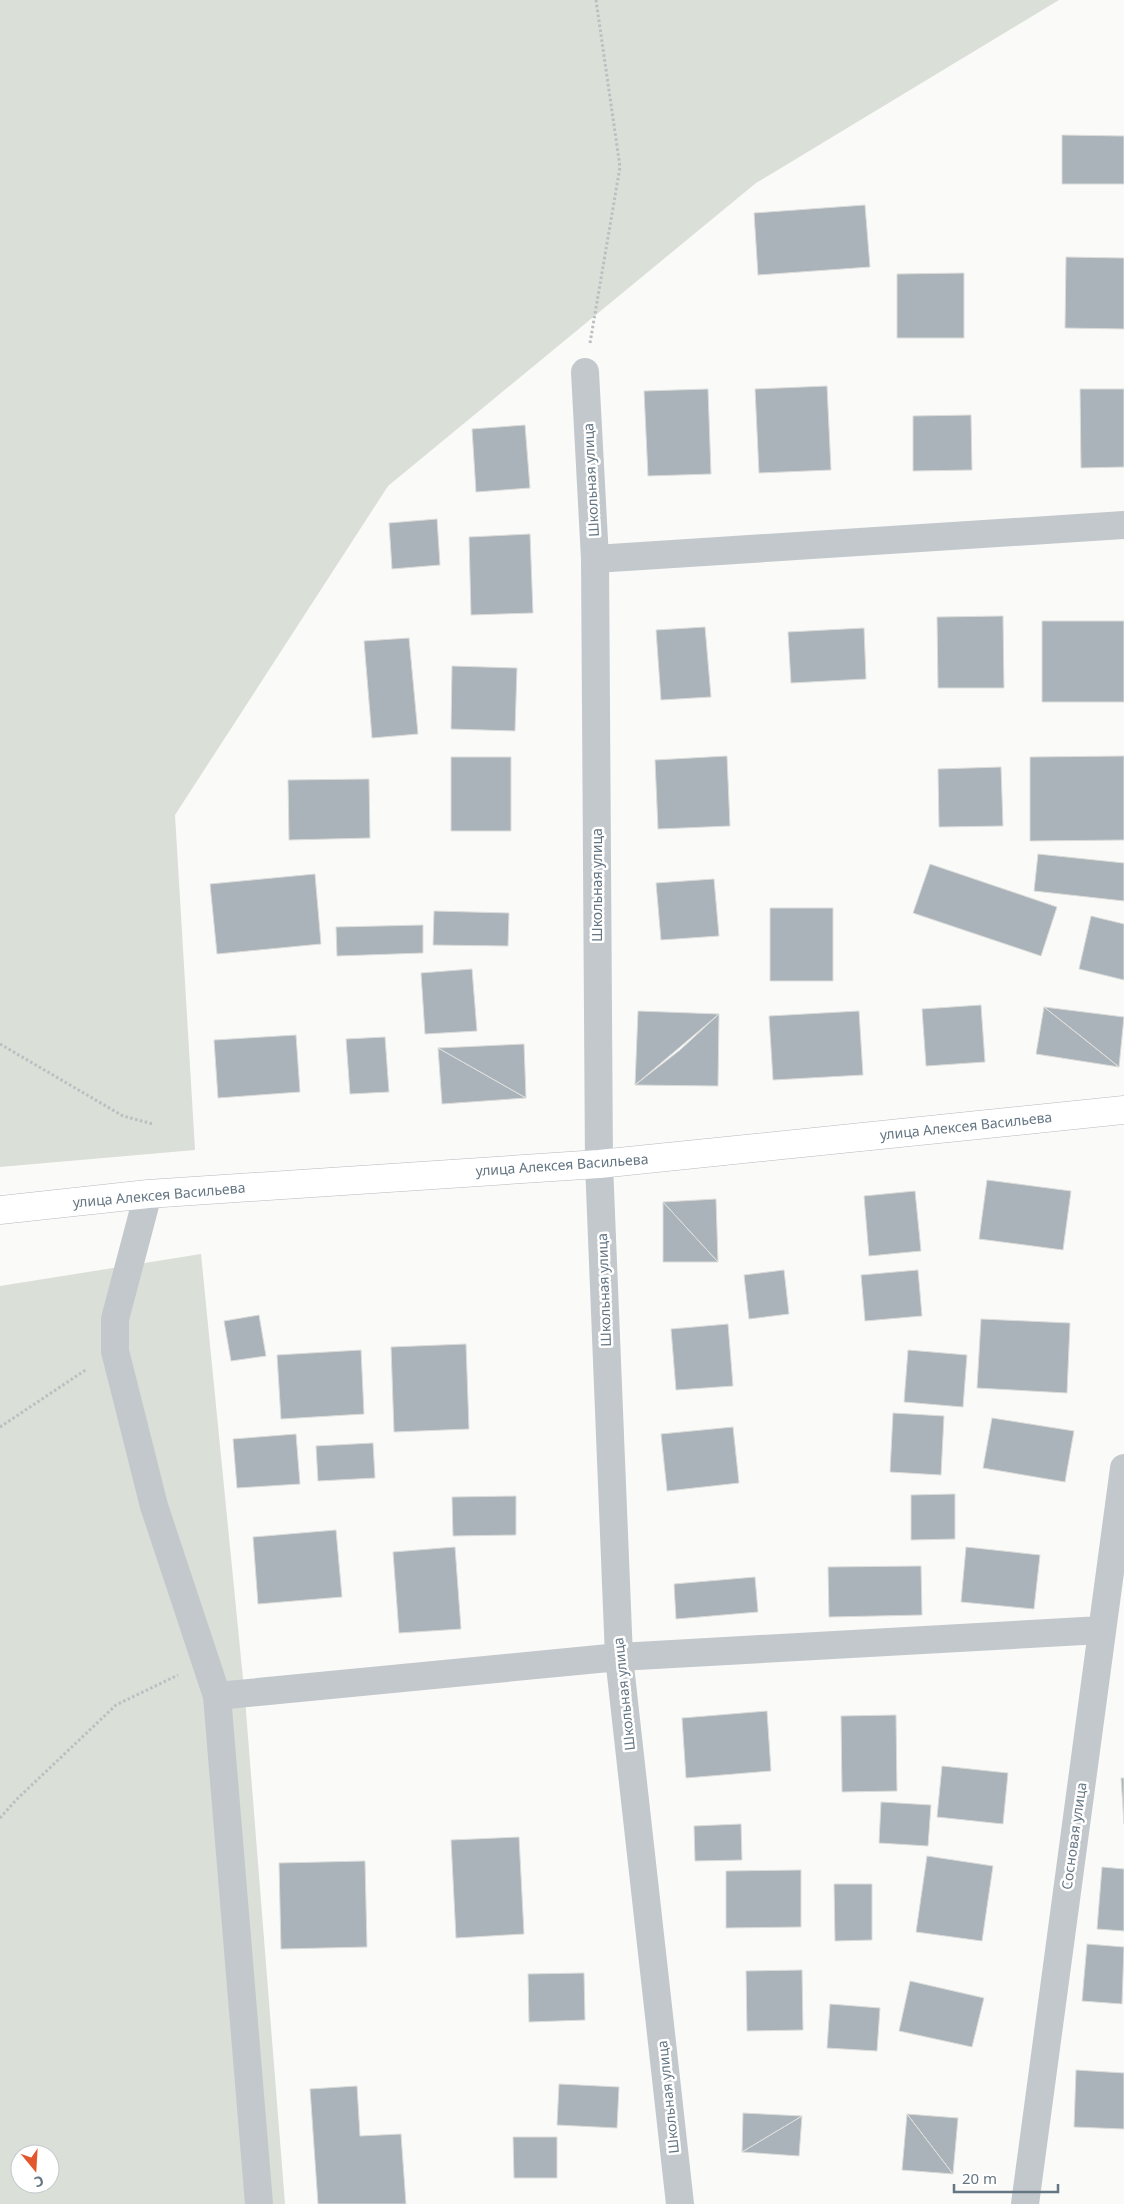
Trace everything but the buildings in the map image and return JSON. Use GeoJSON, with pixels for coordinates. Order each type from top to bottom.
{"type":"FeatureCollection","features":[{"type":"Feature","properties":{"kind":"main road","name":"улица Алексея Васильева"},"geometry":{"type":"LineString","coordinates":[[0,1210],[148,1194],[599,1164],[1124,1110]]}},
{"type":"Feature","properties":{"kind":"street","name":"Школьная улица"},"geometry":{"type":"LineString","coordinates":[[585,372],[595,559],[599,1164],[619,1656],[680,2204]]}},
{"type":"Feature","properties":{"kind":"street"},"geometry":{"type":"LineString","coordinates":[[595,559],[1124,525]]}},
{"type":"Feature","properties":{"kind":"street"},"geometry":{"type":"LineString","coordinates":[[148,1194],[115,1319],[115,1351],[154,1506],[217,1696],[259,2204]]}},
{"type":"Feature","properties":{"kind":"street","name":"Сосновая улица"},"geometry":{"type":"LineString","coordinates":[[1025,2204],[1124,1468]]}},
{"type":"Feature","properties":{"kind":"street"},"geometry":{"type":"LineString","coordinates":[[217,1696],[619,1656],[1101,1630]]}},
{"type":"Feature","properties":{"kind":"path"},"geometry":{"type":"LineString","coordinates":[[585,372],[620,167],[596,0]]}},
{"type":"Feature","properties":{"kind":"path"},"geometry":{"type":"LineString","coordinates":[[0,1044],[123,1116],[153,1124]]}},
{"type":"Feature","properties":{"kind":"path"},"geometry":{"type":"LineString","coordinates":[[0,1427],[115,1351]]}},
{"type":"Feature","properties":{"kind":"path"},"geometry":{"type":"LineString","coordinates":[[0,1818],[16,1800],[116,1705],[205,1661]]}},
{"type":"Feature","properties":{"kind":"shaded area"},"geometry":{"type":"Polygon","coordinates":[[[0,0],[1059,0],[756,183],[388,486],[175,815],[195,1150],[0,1167],[0,0]]]}},
{"type":"Feature","properties":{"kind":"shaded area"},"geometry":{"type":"Polygon","coordinates":[[[201,1254],[245,1699],[285,2204],[0,2204],[0,1286],[201,1254]]]}}]}
